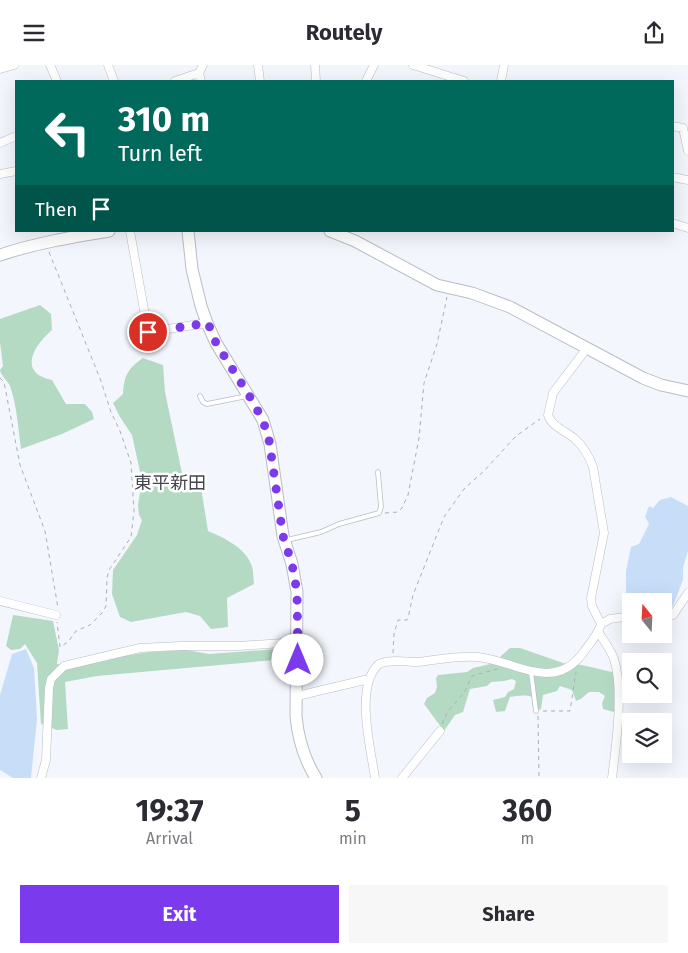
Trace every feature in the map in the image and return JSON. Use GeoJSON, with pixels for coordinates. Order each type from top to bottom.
{"type":"FeatureCollection","features":[{"type":"Feature","properties":{"kind":"street"},"geometry":{"type":"LineString","coordinates":[[0,69],[14,65]]}},
{"type":"Feature","properties":{"kind":"street"},"geometry":{"type":"LineString","coordinates":[[50,65],[57,80]]}},
{"type":"Feature","properties":{"kind":"street"},"geometry":{"type":"LineString","coordinates":[[108,65],[114,80]]}},
{"type":"Feature","properties":{"kind":"street"},"geometry":{"type":"LineString","coordinates":[[181,80],[200,77],[203,65]]}},
{"type":"Feature","properties":{"kind":"street"},"geometry":{"type":"LineString","coordinates":[[258,65],[260,80]]}},
{"type":"Feature","properties":{"kind":"street"},"geometry":{"type":"LineString","coordinates":[[315,65],[316,80]]}},
{"type":"Feature","properties":{"kind":"street"},"geometry":{"type":"LineString","coordinates":[[366,80],[374,65]]}},
{"type":"Feature","properties":{"kind":"street"},"geometry":{"type":"LineString","coordinates":[[413,65],[461,80]]}},
{"type":"Feature","properties":{"kind":"street"},"geometry":{"type":"LineString","coordinates":[[501,80],[504,65]]}},
{"type":"Feature","properties":{"kind":"street"},"geometry":{"type":"LineString","coordinates":[[674,126],[683,128],[688,151]]}},
{"type":"Feature","properties":{"kind":"street"},"geometry":{"type":"LineString","coordinates":[[0,143],[15,136]]}},
{"type":"Feature","properties":{"kind":"street"},"geometry":{"type":"LineString","coordinates":[[0,174],[15,171]]}},
{"type":"Feature","properties":{"kind":"street"},"geometry":{"type":"LineString","coordinates":[[674,177],[688,180]]}},
{"type":"Feature","properties":{"kind":"street"},"geometry":{"type":"LineString","coordinates":[[674,224],[688,228]]}},
{"type":"Feature","properties":{"kind":"street"},"geometry":{"type":"LineString","coordinates":[[0,255],[45,243],[105,232]]}},
{"type":"Feature","properties":{"kind":"street"},"geometry":{"type":"LineString","coordinates":[[130,232],[148,332],[208,323]]}},
{"type":"Feature","properties":{"kind":"street"},"geometry":{"type":"LineString","coordinates":[[188,232],[192,269],[201,306],[216,343],[263,420],[270,444],[284,541],[292,564],[297,592],[296,716],[298,733],[309,767],[316,778]]}},
{"type":"Feature","properties":{"kind":"street"},"geometry":{"type":"LineString","coordinates":[[332,232],[380,254],[437,285],[472,293],[510,307],[661,385],[688,391]]}},
{"type":"Feature","properties":{"kind":"street"},"geometry":{"type":"LineString","coordinates":[[587,348],[553,393],[548,415],[553,423],[583,447],[593,467],[604,533],[591,598],[592,606],[601,624]]}},
{"type":"Feature","properties":{"kind":"street"},"geometry":{"type":"LineString","coordinates":[[672,615],[688,593]]}},
{"type":"Feature","properties":{"kind":"street"},"geometry":{"type":"LineString","coordinates":[[0,601],[56,615]]}},
{"type":"Feature","properties":{"kind":"street"},"geometry":{"type":"LineString","coordinates":[[375,778],[364,710],[369,679],[379,664],[464,656],[495,660],[531,672],[546,674],[569,667],[578,660],[598,633],[601,624],[610,619],[622,617]]}},
{"type":"Feature","properties":{"kind":"street"},"geometry":{"type":"LineString","coordinates":[[598,633],[614,658],[617,675],[619,698],[612,778]]}},
{"type":"Feature","properties":{"kind":"street"},"geometry":{"type":"LineString","coordinates":[[41,778],[46,760],[50,688],[52,679],[64,666],[140,648],[238,646],[298,642]]}},
{"type":"Feature","properties":{"kind":"street"},"geometry":{"type":"LineString","coordinates":[[297,696],[369,679]]}},
{"type":"Feature","properties":{"kind":"street"},"geometry":{"type":"LineString","coordinates":[[402,778],[440,731]]}},
{"type":"Feature","properties":{"kind":"lane"},"geometry":{"type":"LineString","coordinates":[[200,396],[203,402],[207,403],[249,396]]}},
{"type":"Feature","properties":{"kind":"lane"},"geometry":{"type":"LineString","coordinates":[[284,541],[322,532],[339,524],[379,513],[381,507],[378,472]]}},
{"type":"Feature","properties":{"kind":"lane"},"geometry":{"type":"LineString","coordinates":[[531,672],[536,711]]}},
{"type":"Feature","properties":{"kind":"path"},"geometry":{"type":"LineString","coordinates":[[0,378],[4,382],[20,465],[45,531],[58,610],[56,615],[60,647],[68,642],[76,631],[90,625],[106,606],[109,570],[131,537],[134,511],[131,463],[101,381],[45,243]]}},
{"type":"Feature","properties":{"kind":"path"},"geometry":{"type":"LineString","coordinates":[[379,513],[398,512],[408,495],[419,438],[424,383],[437,344],[449,288]]}},
{"type":"Feature","properties":{"kind":"path"},"geometry":{"type":"LineString","coordinates":[[393,662],[396,625],[398,620],[407,620],[408,618],[413,595],[444,517],[464,489],[484,471],[516,436],[548,415]]}},
{"type":"Feature","properties":{"kind":"path"},"geometry":{"type":"LineString","coordinates":[[539,778],[539,717],[536,711],[570,711],[578,660]]}},
{"type":"Feature","properties":{"kind":"path"},"geometry":{"type":"LineString","coordinates":[[440,731],[448,711],[464,693],[472,676],[510,665]]}},
{"type":"Feature","properties":{"kind":"green space"},"geometry":{"type":"Polygon","coordinates":[[[40,305],[51,314],[52,330],[39,343],[32,358],[32,365],[41,376],[52,380],[66,404],[85,404],[92,412],[94,419],[62,434],[21,449],[16,409],[10,386],[0,370],[3,366],[0,319],[40,305]]]}},
{"type":"Feature","properties":{"kind":"green space"},"geometry":{"type":"Polygon","coordinates":[[[143,358],[163,365],[165,392],[182,473],[199,475],[208,531],[239,548],[252,566],[254,584],[227,598],[228,627],[211,629],[200,616],[186,612],[131,622],[120,617],[112,594],[113,570],[137,535],[142,520],[139,515],[138,505],[142,481],[132,435],[113,403],[123,394],[124,382],[130,369],[143,358]]]}},
{"type":"Feature","properties":{"kind":"green space"},"geometry":{"type":"Polygon","coordinates":[[[13,615],[53,621],[59,650],[57,664],[76,667],[106,659],[148,652],[186,650],[209,654],[278,649],[274,660],[97,676],[65,682],[68,729],[57,730],[41,724],[37,663],[25,644],[20,649],[11,650],[6,646],[13,615]]]}},
{"type":"Feature","properties":{"kind":"green space"},"geometry":{"type":"Polygon","coordinates":[[[510,648],[520,648],[566,664],[582,665],[612,672],[615,676],[614,712],[603,709],[602,703],[605,696],[599,692],[589,692],[576,701],[572,690],[560,686],[557,691],[543,695],[541,709],[538,710],[532,705],[532,697],[521,695],[510,697],[505,711],[496,712],[493,700],[505,697],[508,692],[514,689],[516,681],[512,679],[491,682],[487,686],[470,689],[463,712],[455,715],[444,731],[424,704],[427,698],[435,693],[438,675],[467,672],[473,668],[499,662],[501,656],[510,648]]]}},
{"type":"Feature","properties":{"kind":"water"},"geometry":{"type":"Polygon","coordinates":[[[671,497],[688,506],[688,551],[683,567],[683,580],[672,606],[672,593],[626,593],[626,571],[631,547],[639,544],[649,524],[645,517],[649,506],[653,508],[660,500],[671,497]]]}},
{"type":"Feature","properties":{"kind":"water"},"geometry":{"type":"Polygon","coordinates":[[[26,649],[34,668],[37,719],[31,778],[13,778],[0,770],[0,695],[12,654],[26,649]]]}},
{"type":"Feature","properties":{"kind":"district","name":"東平新田"},"geometry":{"type":"Point","coordinates":[170,483]}},
{"type":"Feature","properties":{"kind":"route"},"geometry":{"type":"LineString","coordinates":[[148,332],[208,323],[216,343],[263,420],[270,444],[283,536],[296,581],[298,660]]}}]}
